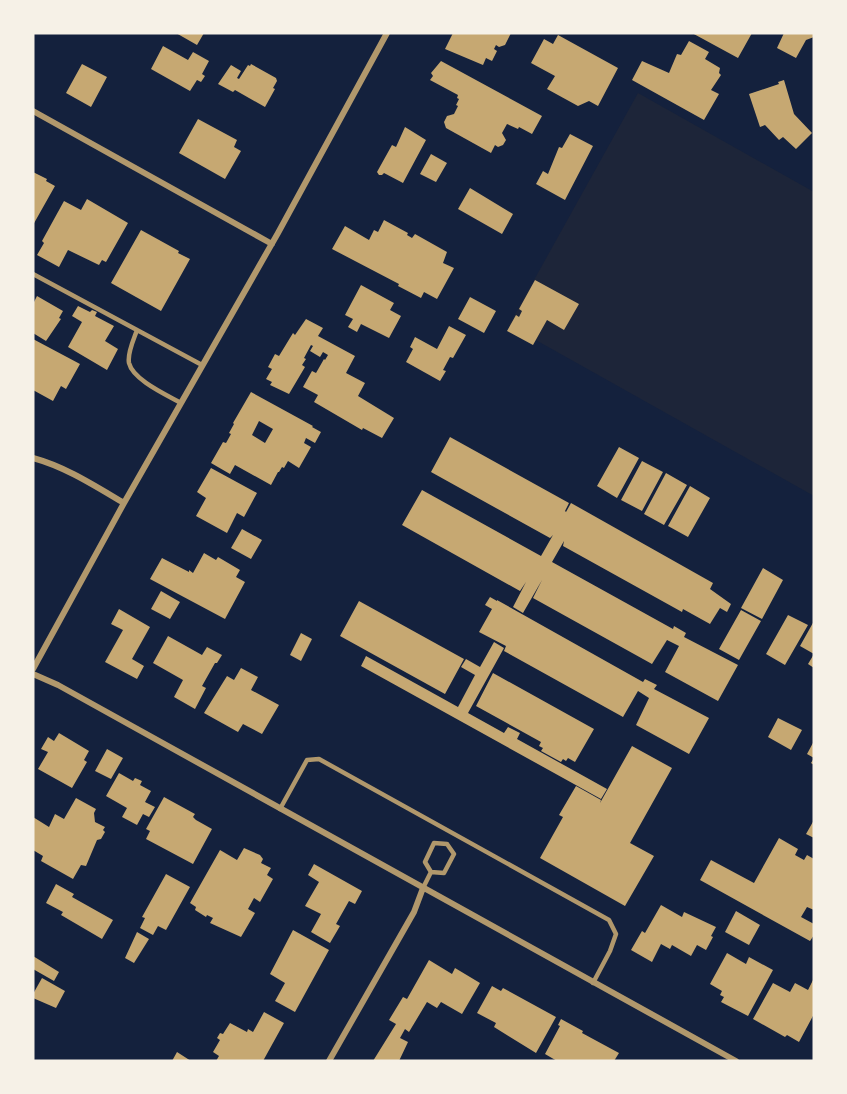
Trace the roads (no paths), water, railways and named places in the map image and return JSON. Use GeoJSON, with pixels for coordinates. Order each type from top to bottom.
{"type":"FeatureCollection","features":[{"type":"Feature","properties":{"kind":"street"},"geometry":{"type":"LineString","coordinates":[[33,669],[124,503],[272,244],[387,33]]}},
{"type":"Feature","properties":{"kind":"street"},"geometry":{"type":"LineString","coordinates":[[33,111],[272,244]]}},
{"type":"Feature","properties":{"kind":"street"},"geometry":{"type":"LineString","coordinates":[[33,458],[51,463],[124,503]]}},
{"type":"Feature","properties":{"kind":"street"},"geometry":{"type":"LineString","coordinates":[[33,674],[58,685],[736,1061]]}},
{"type":"Feature","properties":{"kind":"street"},"geometry":{"type":"LineString","coordinates":[[329,1061],[414,912],[423,888]]}},
{"type":"Feature","properties":{"kind":"lane"},"geometry":{"type":"LineString","coordinates":[[33,274],[202,365]]}},
{"type":"Feature","properties":{"kind":"lane"},"geometry":{"type":"LineString","coordinates":[[137,330],[129,365],[139,377],[181,403]]}},
{"type":"Feature","properties":{"kind":"lane"},"geometry":{"type":"LineString","coordinates":[[280,809],[307,760],[319,759],[452,835],[609,920],[616,934],[593,983]]}},
{"type":"Feature","properties":{"kind":"lane"},"geometry":{"type":"LineString","coordinates":[[447,844],[452,835]]}},
{"type":"Feature","properties":{"kind":"lane"},"geometry":{"type":"LineString","coordinates":[[430,872],[425,862],[434,843],[447,844]]}},
{"type":"Feature","properties":{"kind":"lane"},"geometry":{"type":"LineString","coordinates":[[430,872],[444,873],[454,854],[447,844]]}},
{"type":"Feature","properties":{"kind":"lane"},"geometry":{"type":"LineString","coordinates":[[423,888],[430,872]]}}]}
